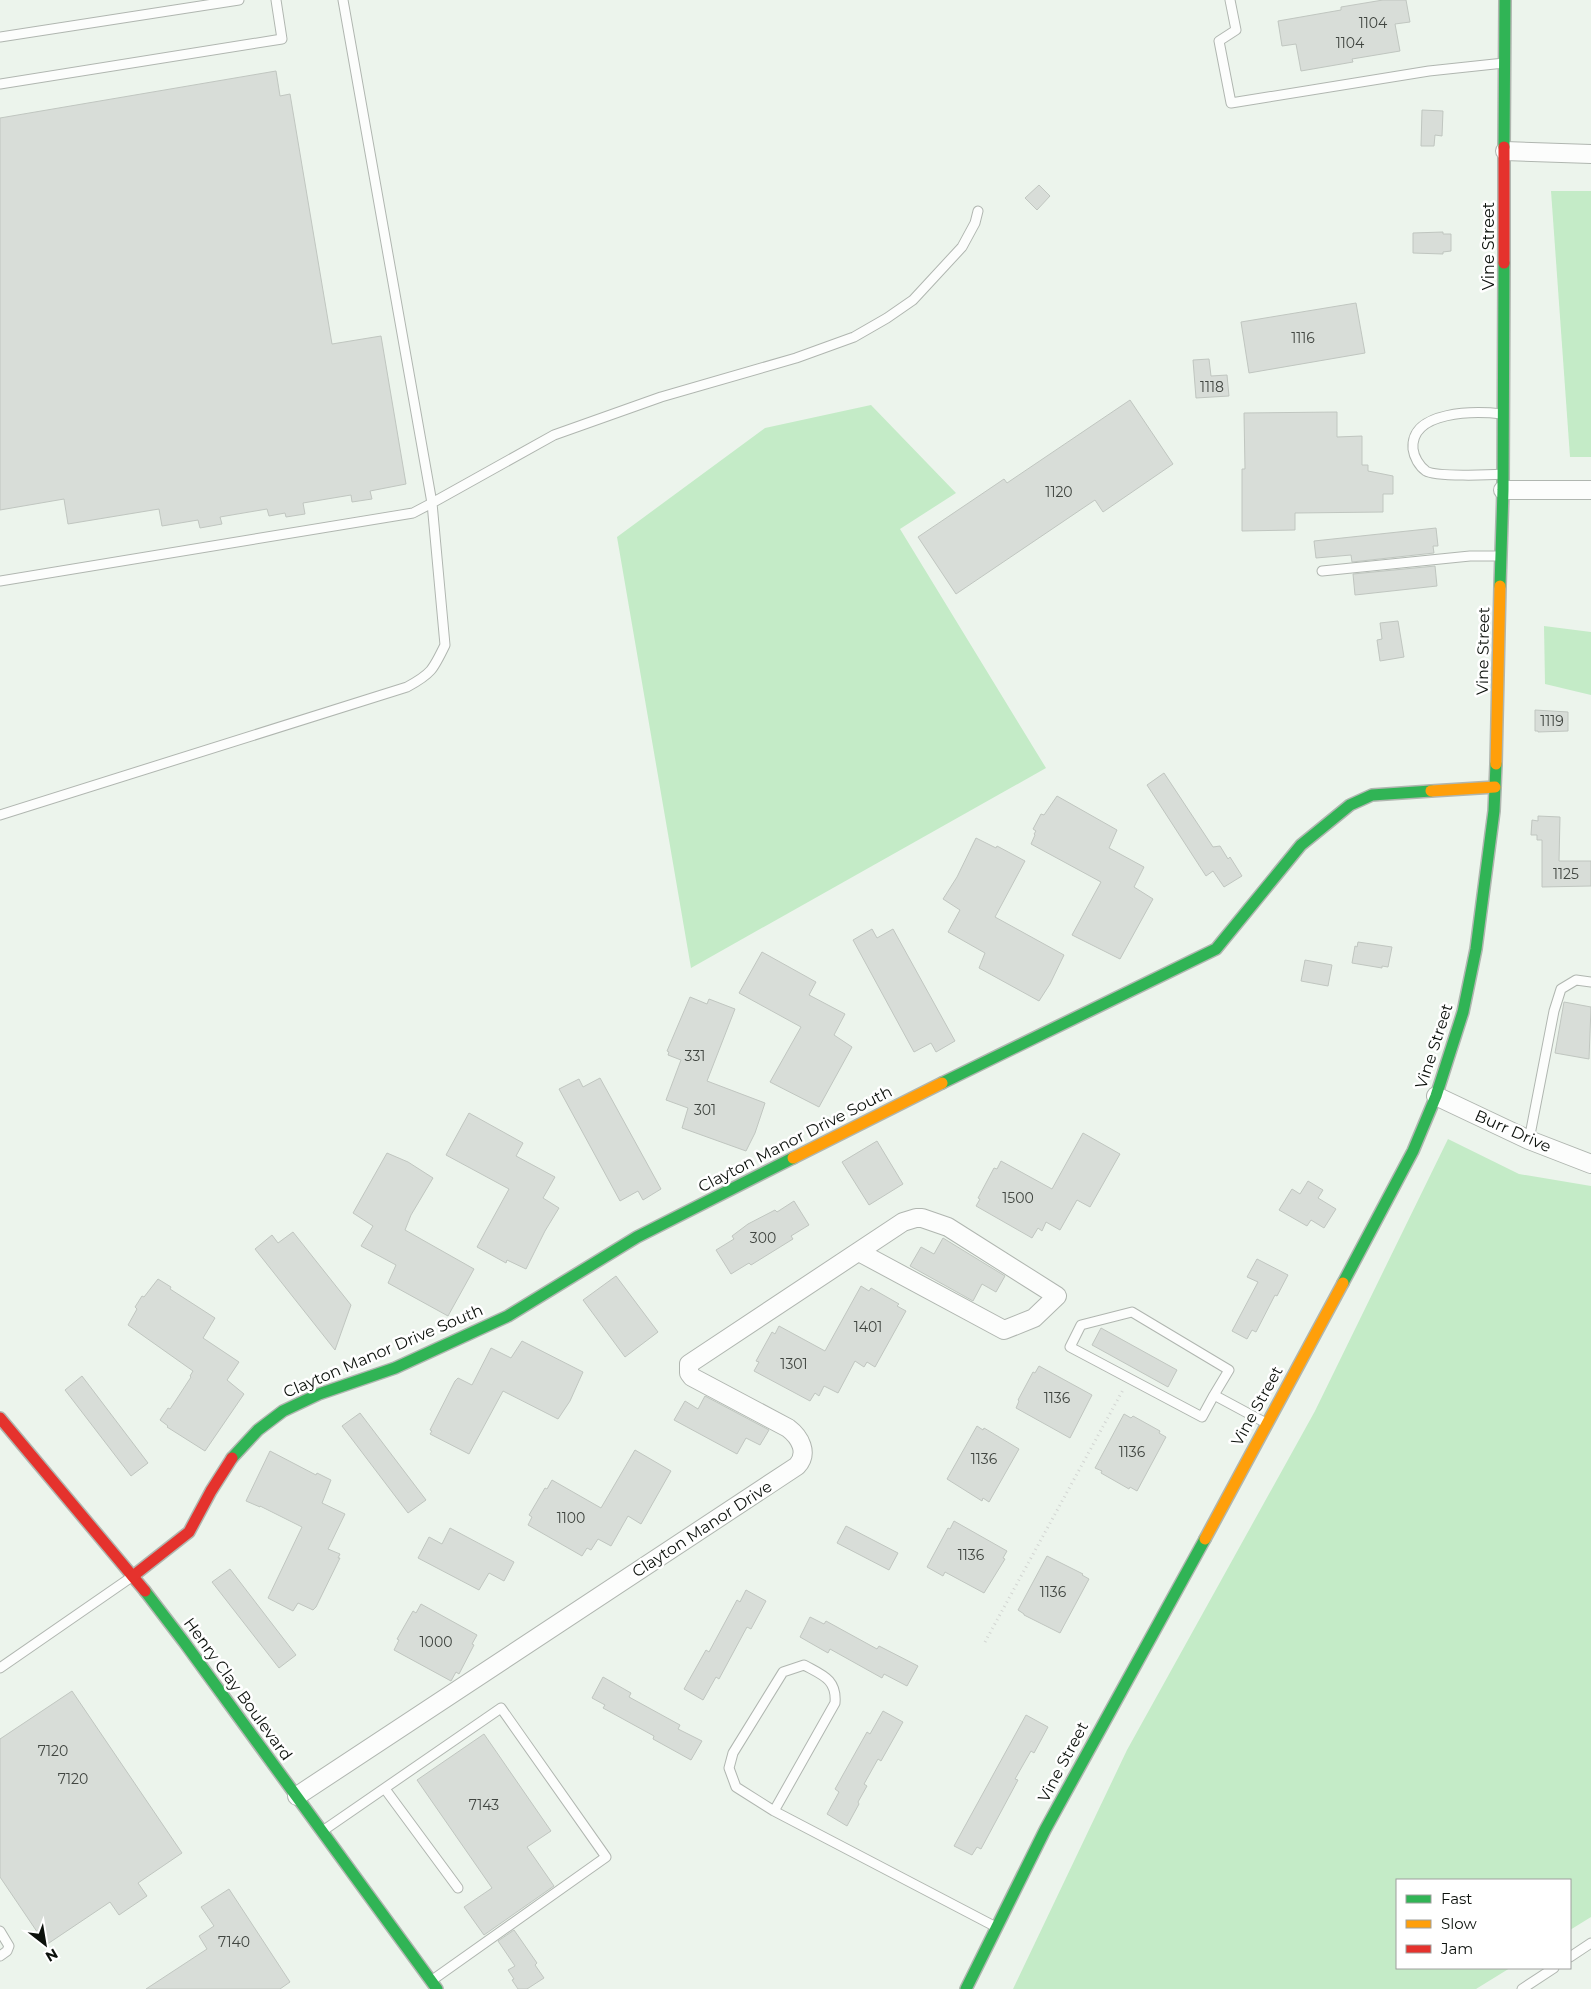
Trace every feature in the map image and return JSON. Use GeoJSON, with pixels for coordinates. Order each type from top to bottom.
{"type":"FeatureCollection","features":[{"type":"Feature","properties":{"kind":"street","name":"Vine Street"},"geometry":{"type":"LineString","coordinates":[[966,1989],[1050,1821],[1266,1423],[1305,1355],[1413,1151],[1436,1096],[1463,1012],[1476,950],[1494,812],[1503,482],[1505,0]]}},
{"type":"Feature","properties":{"kind":"street"},"geometry":{"type":"LineString","coordinates":[[1505,151],[1591,154]]}},
{"type":"Feature","properties":{"kind":"street"},"geometry":{"type":"LineString","coordinates":[[1503,482],[1591,490]]}},
{"type":"Feature","properties":{"kind":"street","name":"Clayton Manor Drive South"},"geometry":{"type":"LineString","coordinates":[[133,1576],[189,1532],[211,1491],[235,1454],[258,1430],[283,1411],[319,1394],[395,1368],[508,1316],[637,1237],[899,1105],[1216,949],[1301,845],[1350,804],[1372,795],[1495,787]]}},
{"type":"Feature","properties":{"kind":"street","name":"Burr Drive"},"geometry":{"type":"LineString","coordinates":[[1436,1096],[1529,1140],[1591,1164]]}},
{"type":"Feature","properties":{"kind":"street","name":"Clayton Manor Drive"},"geometry":{"type":"LineString","coordinates":[[297,1796],[798,1466],[802,1461],[804,1453],[797,1435],[788,1428],[692,1376],[689,1373],[689,1364],[903,1222],[922,1218],[948,1227],[1057,1296],[1034,1318],[1004,1330],[859,1252]]}},
{"type":"Feature","properties":{"kind":"street","name":"Henry Clay Boulevard"},"geometry":{"type":"LineString","coordinates":[[0,1418],[133,1576],[297,1796],[430,1986]]}},
{"type":"Feature","properties":{"kind":"lane"},"geometry":{"type":"LineString","coordinates":[[0,37],[239,0]]}},
{"type":"Feature","properties":{"kind":"lane"},"geometry":{"type":"LineString","coordinates":[[0,84],[282,39],[276,0]]}},
{"type":"Feature","properties":{"kind":"lane"},"geometry":{"type":"LineString","coordinates":[[0,815],[407,687],[426,676],[437,662],[445,644],[432,503],[343,0]]}},
{"type":"Feature","properties":{"kind":"lane"},"geometry":{"type":"LineString","coordinates":[[1230,0],[1236,30],[1218,41],[1231,103],[1429,71],[1506,62]]}},
{"type":"Feature","properties":{"kind":"lane"},"geometry":{"type":"LineString","coordinates":[[0,581],[413,513],[554,435],[661,397],[796,358],[854,337],[913,300],[962,247],[975,223],[978,211]]}},
{"type":"Feature","properties":{"kind":"lane"},"geometry":{"type":"LineString","coordinates":[[1503,414],[1481,412],[1439,417],[1421,426],[1413,441],[1413,452],[1417,463],[1427,472],[1478,476],[1503,482]]}},
{"type":"Feature","properties":{"kind":"lane"},"geometry":{"type":"LineString","coordinates":[[1322,571],[1470,556],[1501,556]]}},
{"type":"Feature","properties":{"kind":"lane"},"geometry":{"type":"LineString","coordinates":[[1529,1140],[1554,1010],[1561,988],[1576,980],[1591,982]]}},
{"type":"Feature","properties":{"kind":"lane"},"geometry":{"type":"LineString","coordinates":[[1132,1312],[1229,1370],[1214,1395],[1202,1418],[1070,1347],[1081,1325],[1132,1312]]}},
{"type":"Feature","properties":{"kind":"lane"},"geometry":{"type":"LineString","coordinates":[[1214,1395],[1266,1423]]}},
{"type":"Feature","properties":{"kind":"lane"},"geometry":{"type":"LineString","coordinates":[[0,1668],[133,1576]]}},
{"type":"Feature","properties":{"kind":"lane"},"geometry":{"type":"LineString","coordinates":[[774,1811],[836,1703],[836,1692],[828,1678],[804,1665],[783,1672],[733,1752],[729,1768],[736,1787],[774,1811],[997,1927]]}},
{"type":"Feature","properties":{"kind":"lane"},"geometry":{"type":"LineString","coordinates":[[322,1831],[501,1708],[606,1857],[430,1986]]}},
{"type":"Feature","properties":{"kind":"lane"},"geometry":{"type":"LineString","coordinates":[[385,1789],[458,1888]]}},
{"type":"Feature","properties":{"kind":"lane"},"geometry":{"type":"LineString","coordinates":[[0,1931],[9,1946],[7,1951],[0,1956]]}},
{"type":"Feature","properties":{"kind":"lane"},"geometry":{"type":"LineString","coordinates":[[1571,1957],[1591,1943]]}},
{"type":"Feature","properties":{"kind":"lane"},"geometry":{"type":"LineString","coordinates":[[1522,1989],[1552,1969]]}},
{"type":"Feature","properties":{"kind":"path"},"geometry":{"type":"LineString","coordinates":[[985,1642],[1130,1379]]}},
{"type":"Feature","properties":{"kind":"green space"},"geometry":{"type":"Polygon","coordinates":[[[1551,191],[1591,191],[1591,457],[1570,457],[1551,191]]]}},
{"type":"Feature","properties":{"kind":"green space"},"geometry":{"type":"Polygon","coordinates":[[[871,405],[956,493],[900,529],[1046,768],[691,968],[617,537],[765,428],[871,405]]]}},
{"type":"Feature","properties":{"kind":"green space"},"geometry":{"type":"Polygon","coordinates":[[[1544,626],[1591,632],[1591,695],[1545,684],[1544,626]]]}},
{"type":"Feature","properties":{"kind":"green space"},"geometry":{"type":"Polygon","coordinates":[[[1448,1139],[1519,1174],[1591,1186],[1591,1917],[1571,1929],[1571,1879],[1396,1879],[1396,1969],[1508,1969],[1476,1989],[1013,1989],[1127,1750],[1315,1411],[1448,1139]]]}},
{"type":"Feature","properties":{"kind":"building"},"geometry":{"type":"Polygon","coordinates":[[[1383,0],[1406,0],[1410,22],[1395,24],[1400,51],[1352,59],[1353,62],[1301,71],[1296,44],[1282,46],[1278,21],[1341,10],[1341,7],[1383,0]]]}},
{"type":"Feature","properties":{"kind":"building"},"geometry":{"type":"Polygon","coordinates":[[[276,71],[280,96],[290,94],[332,344],[381,336],[406,484],[370,491],[372,499],[352,502],[351,495],[303,503],[305,514],[286,517],[285,513],[269,516],[267,509],[220,517],[222,524],[200,528],[198,520],[162,526],[159,509],[68,524],[64,499],[0,510],[0,118],[276,71]]]}},
{"type":"Feature","properties":{"kind":"building"},"geometry":{"type":"Polygon","coordinates":[[[1422,110],[1443,111],[1442,136],[1435,135],[1434,146],[1421,146],[1422,110]]]}},
{"type":"Feature","properties":{"kind":"building"},"geometry":{"type":"Polygon","coordinates":[[[1039,185],[1050,196],[1037,210],[1025,198],[1039,185]]]}},
{"type":"Feature","properties":{"kind":"building"},"geometry":{"type":"Polygon","coordinates":[[[1443,232],[1443,234],[1451,234],[1451,251],[1443,252],[1443,254],[1413,253],[1413,233],[1443,232]]]}},
{"type":"Feature","properties":{"kind":"building"},"geometry":{"type":"Polygon","coordinates":[[[1356,303],[1365,353],[1249,373],[1241,322],[1356,303]]]}},
{"type":"Feature","properties":{"kind":"building"},"geometry":{"type":"Polygon","coordinates":[[[1209,359],[1211,376],[1227,375],[1229,396],[1196,398],[1193,360],[1209,359]]]}},
{"type":"Feature","properties":{"kind":"building"},"geometry":{"type":"Polygon","coordinates":[[[1130,400],[1173,464],[1103,512],[1095,500],[956,594],[918,537],[1004,479],[1007,483],[1130,400]]]}},
{"type":"Feature","properties":{"kind":"building"},"geometry":{"type":"Polygon","coordinates":[[[1337,412],[1337,437],[1362,436],[1362,465],[1368,465],[1368,471],[1393,476],[1393,494],[1383,494],[1383,512],[1295,513],[1295,530],[1242,531],[1242,469],[1245,469],[1244,413],[1337,412]]]}},
{"type":"Feature","properties":{"kind":"building"},"geometry":{"type":"Polygon","coordinates":[[[1436,528],[1438,546],[1433,546],[1434,553],[1352,562],[1351,555],[1316,558],[1314,541],[1436,528]]]}},
{"type":"Feature","properties":{"kind":"building"},"geometry":{"type":"Polygon","coordinates":[[[1435,566],[1437,586],[1355,595],[1353,574],[1435,566]]]}},
{"type":"Feature","properties":{"kind":"building"},"geometry":{"type":"Polygon","coordinates":[[[1398,621],[1404,657],[1380,661],[1377,640],[1382,639],[1380,623],[1398,621]]]}},
{"type":"Feature","properties":{"kind":"building"},"geometry":{"type":"Polygon","coordinates":[[[1535,710],[1568,712],[1568,731],[1535,731],[1535,710]]]}},
{"type":"Feature","properties":{"kind":"building"},"geometry":{"type":"Polygon","coordinates":[[[1164,773],[1213,847],[1220,846],[1228,859],[1230,857],[1242,876],[1224,887],[1213,871],[1206,876],[1147,785],[1164,773]]]}},
{"type":"Feature","properties":{"kind":"building"},"geometry":{"type":"Polygon","coordinates":[[[1057,796],[1117,830],[1109,848],[1144,867],[1134,887],[1153,899],[1120,959],[1072,935],[1101,882],[1031,844],[1036,831],[1033,829],[1041,814],[1044,815],[1057,796]]]}},
{"type":"Feature","properties":{"kind":"building"},"geometry":{"type":"Polygon","coordinates":[[[1538,816],[1560,817],[1559,861],[1591,861],[1591,886],[1542,887],[1542,840],[1537,840],[1537,835],[1531,835],[1532,820],[1538,821],[1538,816]]]}},
{"type":"Feature","properties":{"kind":"building"},"geometry":{"type":"Polygon","coordinates":[[[976,838],[996,848],[997,846],[1025,861],[995,917],[1064,955],[1050,984],[1039,1001],[979,968],[985,953],[948,932],[960,910],[943,899],[957,877],[976,838]]]}},
{"type":"Feature","properties":{"kind":"building"},"geometry":{"type":"Polygon","coordinates":[[[872,929],[877,938],[893,929],[955,1041],[936,1052],[931,1043],[914,1052],[853,940],[872,929]]]}},
{"type":"Feature","properties":{"kind":"building"},"geometry":{"type":"Polygon","coordinates":[[[1358,942],[1392,947],[1388,967],[1382,966],[1382,968],[1352,963],[1355,946],[1357,947],[1358,942]]]}},
{"type":"Feature","properties":{"kind":"building"},"geometry":{"type":"Polygon","coordinates":[[[762,952],[816,982],[809,995],[845,1014],[834,1035],[852,1047],[819,1107],[770,1082],[801,1027],[739,993],[762,952]]]}},
{"type":"Feature","properties":{"kind":"building"},"geometry":{"type":"Polygon","coordinates":[[[1305,960],[1332,965],[1328,986],[1301,981],[1305,960]]]}},
{"type":"Feature","properties":{"kind":"building"},"geometry":{"type":"Polygon","coordinates":[[[690,997],[707,1004],[709,999],[735,1009],[707,1081],[765,1103],[755,1133],[746,1151],[682,1128],[688,1108],[666,1100],[681,1060],[668,1055],[669,1052],[667,1051],[690,997]]]}},
{"type":"Feature","properties":{"kind":"building"},"geometry":{"type":"Polygon","coordinates":[[[1564,1002],[1591,1007],[1589,1059],[1555,1053],[1564,1002]]]}},
{"type":"Feature","properties":{"kind":"building"},"geometry":{"type":"Polygon","coordinates":[[[600,1078],[661,1189],[643,1200],[638,1191],[620,1201],[559,1089],[579,1079],[583,1087],[600,1078]]]}},
{"type":"Feature","properties":{"kind":"building"},"geometry":{"type":"Polygon","coordinates":[[[469,1113],[523,1143],[516,1156],[555,1177],[543,1198],[559,1208],[526,1269],[507,1260],[506,1263],[477,1247],[509,1189],[446,1155],[469,1113]]]}},
{"type":"Feature","properties":{"kind":"building"},"geometry":{"type":"Polygon","coordinates":[[[1083,1133],[1120,1154],[1090,1207],[1077,1200],[1060,1230],[1046,1222],[1042,1231],[1038,1228],[1032,1238],[976,1206],[980,1199],[978,1198],[994,1168],[997,1169],[1001,1161],[1052,1189],[1083,1133]]]}},
{"type":"Feature","properties":{"kind":"building"},"geometry":{"type":"Polygon","coordinates":[[[877,1141],[903,1184],[869,1205],[842,1162],[877,1141]]]}},
{"type":"Feature","properties":{"kind":"building"},"geometry":{"type":"Polygon","coordinates":[[[387,1153],[408,1162],[433,1178],[411,1215],[405,1230],[474,1269],[448,1316],[388,1283],[396,1265],[361,1246],[373,1226],[353,1213],[387,1153]]]}},
{"type":"Feature","properties":{"kind":"building"},"geometry":{"type":"Polygon","coordinates":[[[1308,1181],[1323,1190],[1318,1198],[1336,1209],[1324,1228],[1311,1220],[1307,1226],[1279,1210],[1292,1189],[1300,1194],[1308,1181]]]}},
{"type":"Feature","properties":{"kind":"building"},"geometry":{"type":"Polygon","coordinates":[[[794,1201],[809,1225],[791,1236],[793,1239],[751,1265],[749,1263],[731,1274],[716,1250],[734,1239],[732,1236],[748,1224],[775,1210],[777,1212],[794,1201]]]}},
{"type":"Feature","properties":{"kind":"building"},"geometry":{"type":"Polygon","coordinates":[[[293,1232],[351,1305],[335,1350],[255,1249],[272,1235],[278,1243],[293,1232]]]}},
{"type":"Feature","properties":{"kind":"building"},"geometry":{"type":"Polygon","coordinates":[[[943,1238],[1005,1276],[996,1292],[982,1284],[973,1301],[910,1266],[921,1247],[934,1254],[943,1238]]]}},
{"type":"Feature","properties":{"kind":"building"},"geometry":{"type":"Polygon","coordinates":[[[1257,1259],[1288,1275],[1277,1296],[1275,1295],[1256,1332],[1252,1330],[1247,1339],[1232,1331],[1258,1282],[1247,1277],[1257,1259]]]}},
{"type":"Feature","properties":{"kind":"building"},"geometry":{"type":"Polygon","coordinates":[[[616,1276],[658,1332],[625,1357],[583,1300],[616,1276]]]}},
{"type":"Feature","properties":{"kind":"building"},"geometry":{"type":"Polygon","coordinates":[[[158,1279],[215,1318],[203,1338],[239,1362],[227,1380],[244,1394],[205,1451],[167,1427],[160,1420],[168,1408],[170,1409],[193,1371],[128,1325],[137,1309],[135,1307],[142,1296],[144,1297],[158,1279]]]}},
{"type":"Feature","properties":{"kind":"building"},"geometry":{"type":"Polygon","coordinates":[[[861,1286],[869,1291],[871,1288],[899,1304],[897,1306],[906,1311],[875,1367],[867,1362],[864,1367],[855,1361],[838,1393],[824,1386],[819,1396],[815,1393],[810,1401],[754,1371],[759,1362],[756,1361],[772,1332],[775,1334],[779,1326],[825,1351],[861,1286]]]}},
{"type":"Feature","properties":{"kind":"building"},"geometry":{"type":"Polygon","coordinates":[[[1101,1328],[1177,1370],[1168,1387],[1092,1345],[1101,1328]]]}},
{"type":"Feature","properties":{"kind":"building"},"geometry":{"type":"Polygon","coordinates":[[[522,1341],[583,1372],[570,1401],[558,1419],[503,1391],[469,1454],[430,1434],[432,1431],[430,1430],[455,1381],[458,1378],[472,1385],[491,1348],[511,1358],[522,1341]]]}},
{"type":"Feature","properties":{"kind":"building"},"geometry":{"type":"Polygon","coordinates":[[[1039,1366],[1092,1395],[1070,1438],[1016,1408],[1018,1400],[1033,1372],[1035,1373],[1039,1366]]]}},
{"type":"Feature","properties":{"kind":"building"},"geometry":{"type":"Polygon","coordinates":[[[82,1376],[148,1463],[131,1476],[65,1390],[82,1376]]]}},
{"type":"Feature","properties":{"kind":"building"},"geometry":{"type":"Polygon","coordinates":[[[705,1396],[769,1430],[760,1445],[746,1438],[737,1454],[674,1420],[685,1401],[698,1409],[705,1396]]]}},
{"type":"Feature","properties":{"kind":"building"},"geometry":{"type":"Polygon","coordinates":[[[360,1413],[426,1500],[408,1513],[342,1426],[360,1413]]]}},
{"type":"Feature","properties":{"kind":"building"},"geometry":{"type":"Polygon","coordinates":[[[1124,1414],[1131,1418],[1133,1416],[1160,1431],[1159,1433],[1166,1437],[1137,1491],[1130,1487],[1129,1489],[1095,1468],[1124,1414]]]}},
{"type":"Feature","properties":{"kind":"building"},"geometry":{"type":"Polygon","coordinates":[[[977,1426],[983,1430],[984,1428],[1019,1449],[989,1502],[983,1498],[982,1501],[947,1479],[977,1426]]]}},
{"type":"Feature","properties":{"kind":"building"},"geometry":{"type":"Polygon","coordinates":[[[635,1450],[671,1471],[641,1524],[628,1516],[611,1546],[598,1539],[591,1550],[587,1548],[582,1556],[528,1525],[532,1517],[529,1515],[552,1480],[601,1508],[635,1450]]]}},
{"type":"Feature","properties":{"kind":"building"},"geometry":{"type":"Polygon","coordinates":[[[270,1451],[316,1475],[317,1473],[331,1480],[322,1503],[345,1514],[328,1549],[340,1554],[338,1558],[340,1558],[313,1610],[298,1603],[293,1611],[268,1598],[302,1527],[246,1501],[270,1451]]]}},
{"type":"Feature","properties":{"kind":"building"},"geometry":{"type":"Polygon","coordinates":[[[954,1521],[1007,1551],[1003,1558],[1005,1559],[984,1593],[945,1572],[943,1576],[927,1567],[948,1528],[950,1529],[954,1521]]]}},
{"type":"Feature","properties":{"kind":"building"},"geometry":{"type":"Polygon","coordinates":[[[846,1526],[898,1553],[889,1570],[837,1543],[846,1526]]]}},
{"type":"Feature","properties":{"kind":"building"},"geometry":{"type":"Polygon","coordinates":[[[450,1528],[514,1562],[504,1581],[489,1573],[479,1590],[418,1558],[429,1537],[442,1544],[450,1528]]]}},
{"type":"Feature","properties":{"kind":"building"},"geometry":{"type":"Polygon","coordinates":[[[1047,1556],[1083,1574],[1089,1579],[1060,1633],[1024,1615],[1018,1610],[1047,1556]]]}},
{"type":"Feature","properties":{"kind":"building"},"geometry":{"type":"Polygon","coordinates":[[[230,1569],[296,1655],[279,1668],[212,1582],[230,1569]]]}},
{"type":"Feature","properties":{"kind":"building"},"geometry":{"type":"Polygon","coordinates":[[[746,1590],[766,1601],[751,1629],[747,1627],[719,1679],[716,1677],[703,1700],[684,1689],[706,1650],[709,1652],[737,1600],[740,1602],[746,1590]]]}},
{"type":"Feature","properties":{"kind":"building"},"geometry":{"type":"Polygon","coordinates":[[[421,1604],[477,1635],[459,1674],[456,1672],[451,1681],[394,1650],[399,1640],[397,1639],[413,1611],[416,1613],[421,1604]]]}},
{"type":"Feature","properties":{"kind":"building"},"geometry":{"type":"Polygon","coordinates":[[[810,1617],[824,1624],[826,1621],[877,1649],[879,1646],[918,1666],[907,1686],[884,1674],[882,1678],[830,1649],[828,1653],[800,1637],[810,1617]]]}},
{"type":"Feature","properties":{"kind":"building"},"geometry":{"type":"Polygon","coordinates":[[[603,1677],[631,1693],[629,1697],[680,1725],[678,1729],[702,1741],[691,1760],[653,1739],[654,1736],[603,1708],[605,1705],[592,1698],[603,1677]]]}},
{"type":"Feature","properties":{"kind":"building"},"geometry":{"type":"Polygon","coordinates":[[[72,1691],[182,1853],[138,1883],[147,1896],[119,1915],[110,1902],[46,1945],[0,1877],[0,1739],[72,1691]]]}},
{"type":"Feature","properties":{"kind":"building"},"geometry":{"type":"Polygon","coordinates":[[[883,1711],[903,1722],[881,1761],[878,1759],[864,1784],[867,1786],[847,1826],[827,1814],[839,1792],[835,1789],[867,1732],[870,1734],[883,1711]]]}},
{"type":"Feature","properties":{"kind":"building"},"geometry":{"type":"Polygon","coordinates":[[[1026,1715],[1048,1727],[1034,1753],[1031,1751],[1015,1779],[1018,1780],[981,1849],[977,1847],[972,1855],[954,1846],[1026,1715]]]}},
{"type":"Feature","properties":{"kind":"building"},"geometry":{"type":"Polygon","coordinates":[[[484,1734],[551,1831],[527,1847],[554,1886],[484,1935],[464,1907],[492,1888],[417,1780],[484,1734]]]}},
{"type":"Feature","properties":{"kind":"building"},"geometry":{"type":"Polygon","coordinates":[[[229,1889],[290,1982],[280,1989],[146,1989],[207,1949],[199,1936],[214,1926],[201,1907],[229,1889]]]}},
{"type":"Feature","properties":{"kind":"building"},"geometry":{"type":"Polygon","coordinates":[[[514,1930],[537,1963],[535,1965],[544,1978],[527,1989],[518,1989],[512,1980],[514,1979],[508,1970],[515,1966],[498,1941],[514,1930]]]}},
{"type":"Feature","properties":{"kind":"traffic: fast"},"geometry":{"type":"LineString","coordinates":[[1504,147],[1505,0]]}},
{"type":"Feature","properties":{"kind":"traffic: fast"},"geometry":{"type":"LineString","coordinates":[[1500,586],[1503,490],[1504,263]]}},
{"type":"Feature","properties":{"kind":"traffic: fast"},"geometry":{"type":"LineString","coordinates":[[1343,1283],[1413,1151],[1436,1096],[1463,1012],[1476,949],[1494,811],[1496,764]]}},
{"type":"Feature","properties":{"kind":"traffic: fast"},"geometry":{"type":"LineString","coordinates":[[942,1083],[1216,949],[1301,845],[1350,805],[1372,795],[1431,791]]}},
{"type":"Feature","properties":{"kind":"traffic: fast"},"geometry":{"type":"LineString","coordinates":[[232,1458],[258,1430],[283,1411],[319,1394],[395,1368],[508,1316],[637,1237],[793,1158]]}},
{"type":"Feature","properties":{"kind":"traffic: fast"},"geometry":{"type":"LineString","coordinates":[[966,1989],[1045,1830],[1205,1539]]}},
{"type":"Feature","properties":{"kind":"traffic: fast"},"geometry":{"type":"LineString","coordinates":[[145,1591],[437,1989]]}},
{"type":"Feature","properties":{"kind":"traffic: slow"},"geometry":{"type":"LineString","coordinates":[[1496,764],[1500,586]]}},
{"type":"Feature","properties":{"kind":"traffic: slow"},"geometry":{"type":"LineString","coordinates":[[1431,791],[1495,787]]}},
{"type":"Feature","properties":{"kind":"traffic: slow"},"geometry":{"type":"LineString","coordinates":[[793,1158],[942,1083]]}},
{"type":"Feature","properties":{"kind":"traffic: slow"},"geometry":{"type":"LineString","coordinates":[[1205,1539],[1343,1283]]}},
{"type":"Feature","properties":{"kind":"traffic: jam"},"geometry":{"type":"LineString","coordinates":[[1504,147],[1504,263]]}},
{"type":"Feature","properties":{"kind":"traffic: jam"},"geometry":{"type":"LineString","coordinates":[[0,1418],[145,1591]]}},
{"type":"Feature","properties":{"kind":"traffic: jam"},"geometry":{"type":"LineString","coordinates":[[133,1576],[189,1532],[211,1491],[232,1458]]}}]}
